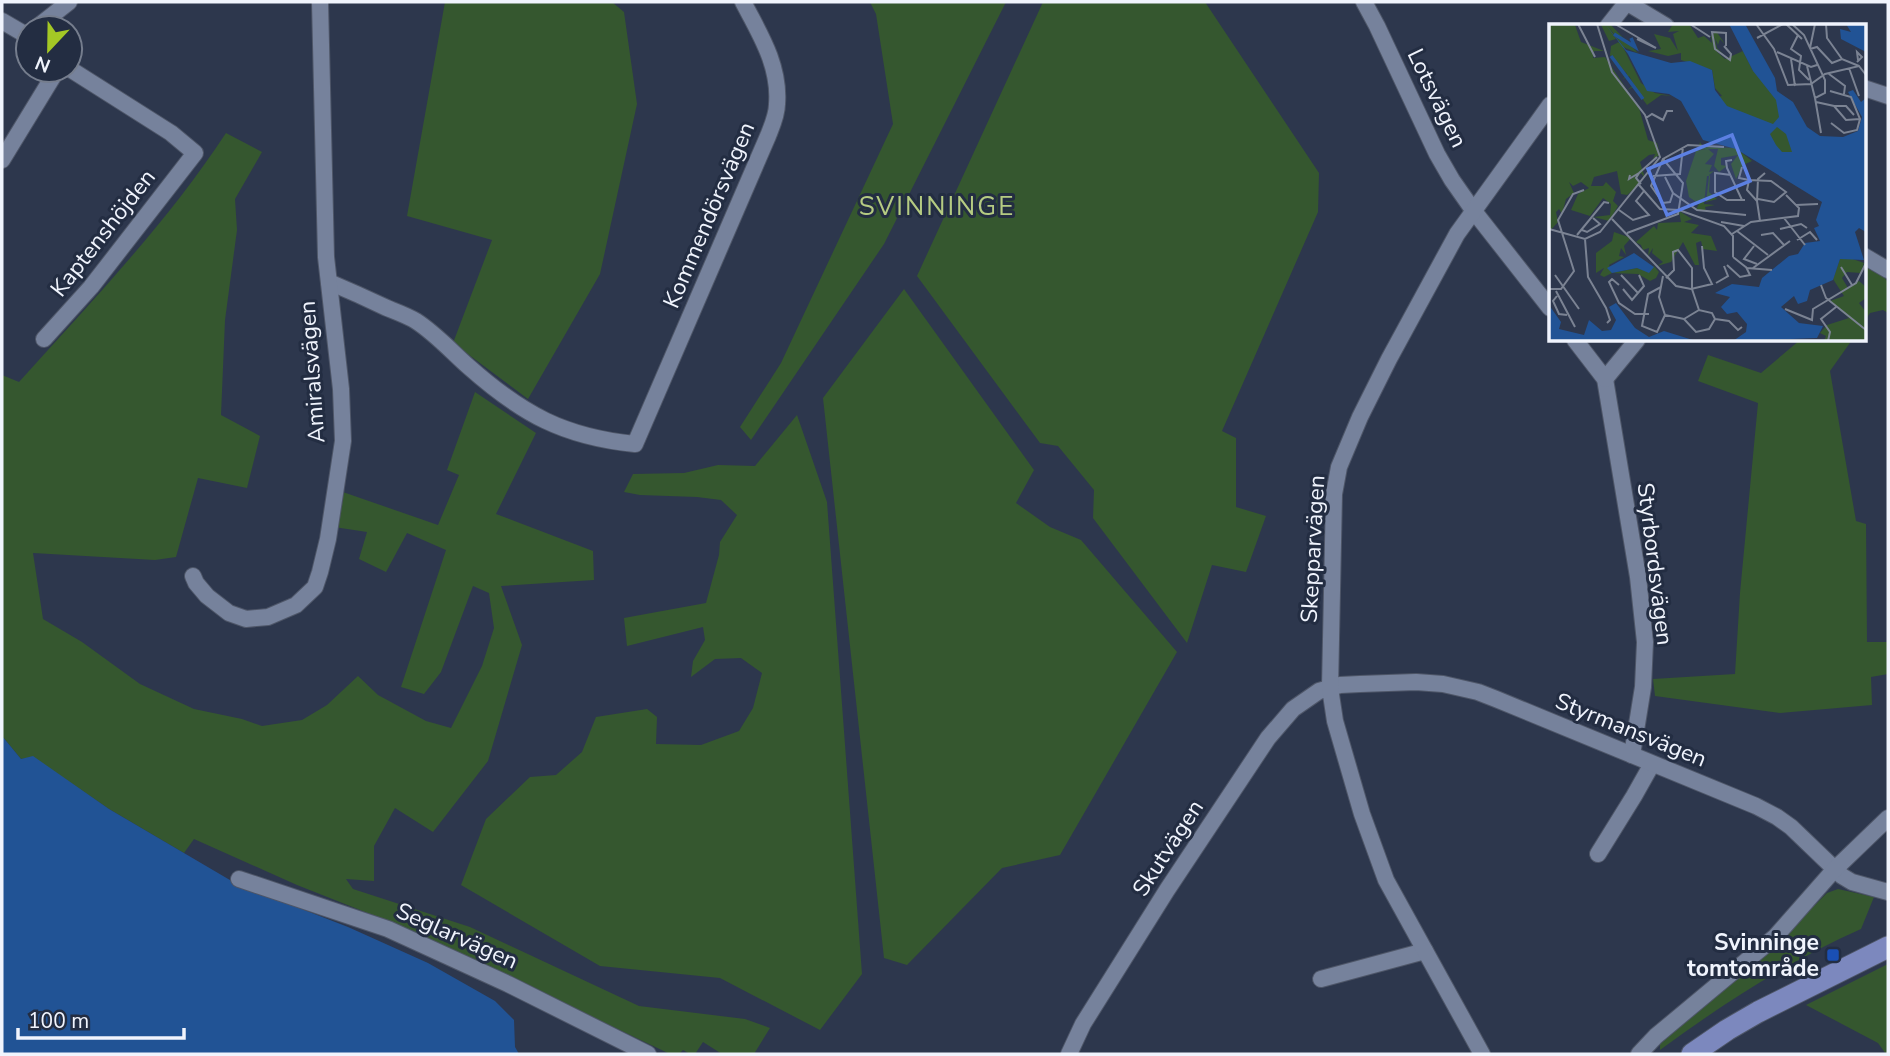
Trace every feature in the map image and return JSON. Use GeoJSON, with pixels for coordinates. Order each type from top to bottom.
{"type":"FeatureCollection","features":[{"type":"Feature","properties":{"kind":"main road"},"geometry":{"type":"LineString","coordinates":[[1692,1054],[1758,1012],[1888,947]]}},
{"type":"Feature","properties":{"kind":"street"},"geometry":{"type":"LineString","coordinates":[[54,14],[69,2]]}},
{"type":"Feature","properties":{"kind":"street","name":"Amiralsvägen"},"geometry":{"type":"LineString","coordinates":[[193,576],[203,592],[235,616],[251,619],[268,617],[290,608],[308,595],[318,581],[328,539],[343,441],[341,389],[326,257],[320,2]]}},
{"type":"Feature","properties":{"kind":"street","name":"Kommendörsvägen"},"geometry":{"type":"LineString","coordinates":[[329,282],[414,320],[502,395],[539,418],[589,437],[635,444],[764,148],[777,107],[777,83],[772,62],[743,2]]}},
{"type":"Feature","properties":{"kind":"street","name":"Lotsvägen"},"geometry":{"type":"LineString","coordinates":[[1364,2],[1437,154],[1473,211],[1549,307]]}},
{"type":"Feature","properties":{"kind":"street"},"geometry":{"type":"LineString","coordinates":[[1610,24],[1626,2],[1663,24]]}},
{"type":"Feature","properties":{"kind":"street","name":"Kaptenshöjden"},"geometry":{"type":"LineString","coordinates":[[44,339],[98,278],[195,153],[161,127],[84,78]]}},
{"type":"Feature","properties":{"kind":"street"},"geometry":{"type":"LineString","coordinates":[[2,160],[48,84]]}},
{"type":"Feature","properties":{"kind":"street"},"geometry":{"type":"LineString","coordinates":[[1866,89],[1888,96]]}},
{"type":"Feature","properties":{"kind":"street","name":"Skepparvägen"},"geometry":{"type":"LineString","coordinates":[[1482,1054],[1386,880],[1362,814],[1335,721],[1330,688],[1332,517],[1339,467],[1389,359],[1457,233],[1549,106]]}},
{"type":"Feature","properties":{"kind":"street"},"geometry":{"type":"LineString","coordinates":[[1866,257],[1888,270]]}},
{"type":"Feature","properties":{"kind":"street"},"geometry":{"type":"LineString","coordinates":[[1576,341],[1605,379],[1636,341]]}},
{"type":"Feature","properties":{"kind":"street","name":"Styrbordsvägen"},"geometry":{"type":"LineString","coordinates":[[1605,379],[1638,577],[1645,642],[1643,687],[1632,755]]}},
{"type":"Feature","properties":{"kind":"street","name":"Styrmansvägen"},"geometry":{"type":"LineString","coordinates":[[1330,688],[1340,685],[1416,682],[1463,688],[1496,699],[1724,792],[1777,817],[1801,836],[1834,870],[1852,881],[1888,892]]}},
{"type":"Feature","properties":{"kind":"street","name":"Skutvägen"},"geometry":{"type":"LineString","coordinates":[[1069,1054],[1083,1024],[1144,927],[1268,738],[1293,709],[1319,691],[1330,688]]}},
{"type":"Feature","properties":{"kind":"street"},"geometry":{"type":"LineString","coordinates":[[1598,854],[1652,764]]}},
{"type":"Feature","properties":{"kind":"street"},"geometry":{"type":"LineString","coordinates":[[1639,1054],[1656,1036],[1775,937],[1834,870],[1888,818]]}},
{"type":"Feature","properties":{"kind":"street","name":"Seglarvägen"},"geometry":{"type":"LineString","coordinates":[[239,879],[388,929],[508,984],[648,1054]]}},
{"type":"Feature","properties":{"kind":"street"},"geometry":{"type":"LineString","coordinates":[[1321,979],[1425,951]]}},
{"type":"Feature","properties":{"kind":"green space"},"geometry":{"type":"Polygon","coordinates":[[[445,2],[612,2],[624,12],[637,104],[600,274],[528,399],[453,343],[492,240],[407,216],[445,2]]]}},
{"type":"Feature","properties":{"kind":"green space"},"geometry":{"type":"Polygon","coordinates":[[[870,2],[1006,2],[884,244],[751,440],[740,427],[781,363],[893,124],[876,14],[870,2]]]}},
{"type":"Feature","properties":{"kind":"green space"},"geometry":{"type":"Polygon","coordinates":[[[1043,2],[1205,2],[1319,173],[1318,212],[1222,431],[1236,438],[1236,507],[1266,516],[1246,572],[1212,565],[1187,643],[1093,518],[1094,490],[1058,446],[1040,443],[917,276],[1043,2]]]}},
{"type":"Feature","properties":{"kind":"green space"},"geometry":{"type":"Polygon","coordinates":[[[226,133],[262,152],[235,199],[237,230],[225,320],[221,415],[260,436],[247,488],[198,478],[176,557],[155,560],[33,553],[43,619],[82,642],[140,684],[194,709],[262,726],[302,720],[327,705],[358,676],[378,695],[426,721],[451,728],[482,666],[494,628],[489,593],[473,586],[441,672],[424,694],[401,687],[446,550],[407,533],[386,572],[359,559],[367,532],[334,527],[340,491],[438,525],[459,475],[447,470],[475,392],[536,433],[496,514],[593,551],[594,580],[501,586],[522,645],[488,761],[433,832],[395,808],[374,846],[374,881],[346,879],[353,889],[470,927],[639,1006],[745,1019],[770,1028],[754,1054],[722,1054],[703,1042],[695,1054],[683,1050],[679,1054],[670,1054],[403,927],[297,885],[194,839],[184,853],[109,809],[33,757],[21,759],[2,736],[2,375],[19,382],[154,230],[226,133]]]}},
{"type":"Feature","properties":{"kind":"green space"},"geometry":{"type":"Polygon","coordinates":[[[1866,266],[1880,273],[1888,282],[1888,313],[1883,310],[1870,313],[1866,319],[1866,266]]]}},
{"type":"Feature","properties":{"kind":"green space"},"geometry":{"type":"Polygon","coordinates":[[[904,289],[1034,470],[1016,503],[1050,527],[1081,540],[1177,652],[1060,855],[1002,868],[907,965],[884,958],[823,398],[904,289]]]}},
{"type":"Feature","properties":{"kind":"green space"},"geometry":{"type":"Polygon","coordinates":[[[1799,341],[1851,341],[1830,371],[1856,521],[1866,524],[1867,642],[1888,642],[1888,674],[1871,677],[1872,705],[1780,713],[1655,696],[1653,679],[1735,674],[1758,403],[1698,381],[1708,355],[1761,373],[1799,341]]]}},
{"type":"Feature","properties":{"kind":"green space"},"geometry":{"type":"Polygon","coordinates":[[[797,415],[827,502],[862,974],[820,1030],[720,978],[600,966],[461,885],[486,819],[530,777],[556,775],[582,752],[596,717],[647,709],[657,717],[656,744],[701,745],[739,731],[753,708],[762,673],[741,658],[715,659],[691,677],[693,661],[705,640],[703,627],[627,646],[624,618],[706,603],[720,542],[737,515],[721,500],[624,492],[633,474],[684,473],[718,465],[755,466],[797,415]]]}},
{"type":"Feature","properties":{"kind":"green space"},"geometry":{"type":"Polygon","coordinates":[[[1838,889],[1874,897],[1861,929],[1758,984],[1660,1050],[1660,1044],[1785,935],[1827,893],[1838,889]]]}},
{"type":"Feature","properties":{"kind":"green space"},"geometry":{"type":"Polygon","coordinates":[[[1888,964],[1888,1054],[1878,1043],[1806,1005],[1888,964]]]}},
{"type":"Feature","properties":{"kind":"water"},"geometry":{"type":"Polygon","coordinates":[[[2,736],[21,759],[33,756],[109,809],[235,883],[348,927],[428,963],[495,1001],[514,1020],[515,1047],[519,1054],[2,1054],[2,736]]]}},
{"type":"Feature","properties":{"kind":"place","name":"Svinninge tomtområde"},"geometry":{"type":"Point","coordinates":[1833,955]}},
{"type":"Feature","properties":{"kind":"district","name":"SVINNINGE"},"geometry":{"type":"Point","coordinates":[937,206]}}]}
